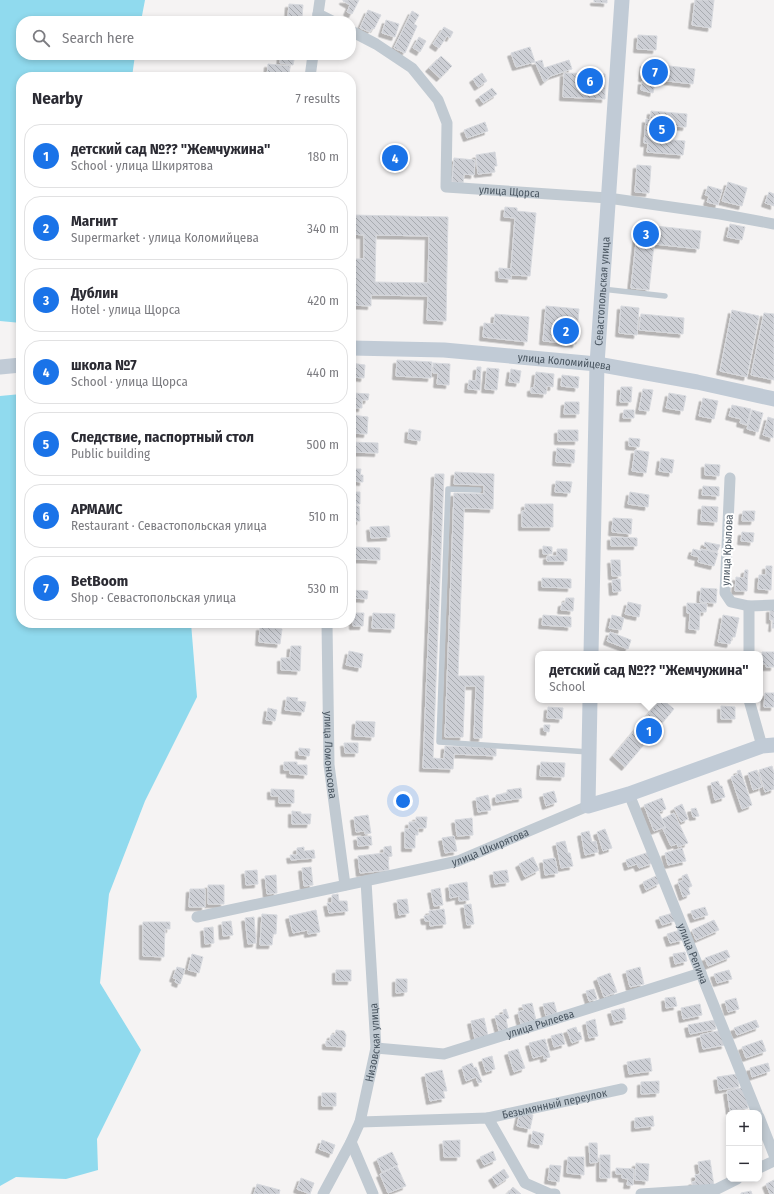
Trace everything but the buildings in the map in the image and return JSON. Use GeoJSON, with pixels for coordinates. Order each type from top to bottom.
{"type":"FeatureCollection","features":[{"type":"Feature","properties":{"kind":"main road","name":"Севастопольская улица"},"geometry":{"type":"LineString","coordinates":[[591,651],[597,364],[622,0]]}},
{"type":"Feature","properties":{"kind":"main road","name":"улица Коломийцева"},"geometry":{"type":"LineString","coordinates":[[356,348],[444,350],[597,364],[697,382],[774,399]]}},
{"type":"Feature","properties":{"kind":"main road"},"geometry":{"type":"LineString","coordinates":[[0,366],[16,365]]}},
{"type":"Feature","properties":{"kind":"main road"},"geometry":{"type":"LineString","coordinates":[[588,806],[590,703]]}},
{"type":"Feature","properties":{"kind":"main road","name":"улица Шкирятова"},"geometry":{"type":"LineString","coordinates":[[588,806],[629,794],[768,745]]}},
{"type":"Feature","properties":{"kind":"street"},"geometry":{"type":"LineString","coordinates":[[318,16],[320,0]]}},
{"type":"Feature","properties":{"kind":"street","name":"улица Щорса"},"geometry":{"type":"LineString","coordinates":[[356,34],[376,44],[412,68],[438,100],[447,123],[446,187],[608,198],[720,214],[774,224]]}},
{"type":"Feature","properties":{"kind":"street"},"geometry":{"type":"LineString","coordinates":[[311,72],[312,60]]}},
{"type":"Feature","properties":{"kind":"street","name":"улица Крылова"},"geometry":{"type":"LineString","coordinates":[[730,478],[725,593],[731,602],[749,606],[774,605]]}},
{"type":"Feature","properties":{"kind":"street"},"geometry":{"type":"LineString","coordinates":[[749,606],[749,651]]}},
{"type":"Feature","properties":{"kind":"street","name":"улица Ломоносова"},"geometry":{"type":"LineString","coordinates":[[327,628],[329,765],[345,885]]}},
{"type":"Feature","properties":{"kind":"street"},"geometry":{"type":"LineString","coordinates":[[750,703],[768,745]]}},
{"type":"Feature","properties":{"kind":"street","name":"улица Репина"},"geometry":{"type":"LineString","coordinates":[[629,794],[756,1110]]}},
{"type":"Feature","properties":{"kind":"street","name":"улица Шкирятова"},"geometry":{"type":"LineString","coordinates":[[197,917],[458,861],[588,806]]}},
{"type":"Feature","properties":{"kind":"street","name":"Низовская улица"},"geometry":{"type":"LineString","coordinates":[[323,1194],[360,1122],[376,1048],[366,881]]}},
{"type":"Feature","properties":{"kind":"street","name":"улица Рылеева"},"geometry":{"type":"LineString","coordinates":[[376,1048],[444,1054],[701,973]]}},
{"type":"Feature","properties":{"kind":"street","name":"Безымянный переулок"},"geometry":{"type":"LineString","coordinates":[[360,1122],[488,1118],[622,1090]]}},
{"type":"Feature","properties":{"kind":"street","name":"Безымянный переулок"},"geometry":{"type":"LineString","coordinates":[[488,1118],[525,1183],[555,1194]]}},
{"type":"Feature","properties":{"kind":"street"},"geometry":{"type":"LineString","coordinates":[[762,1125],[774,1155]]}},
{"type":"Feature","properties":{"kind":"street"},"geometry":{"type":"LineString","coordinates":[[351,1142],[373,1194]]}},
{"type":"Feature","properties":{"kind":"street"},"geometry":{"type":"LineString","coordinates":[[762,1167],[774,1161]]}},
{"type":"Feature","properties":{"kind":"street"},"geometry":{"type":"LineString","coordinates":[[641,1194],[716,1189],[731,1182]]}},
{"type":"Feature","properties":{"kind":"lane"},"geometry":{"type":"LineString","coordinates":[[602,289],[665,296]]}},
{"type":"Feature","properties":{"kind":"lane"},"geometry":{"type":"LineString","coordinates":[[479,490],[448,489],[439,742],[589,752]]}},
{"type":"Feature","properties":{"kind":"water"},"geometry":{"type":"Polygon","coordinates":[[[0,0],[145,0],[142,16],[16,16],[16,60],[134,60],[133,72],[16,72],[16,323],[0,321],[0,0]]]}},
{"type":"Feature","properties":{"kind":"water"},"geometry":{"type":"Polygon","coordinates":[[[16,394],[16,628],[191,628],[197,697],[145,801],[109,894],[100,983],[141,1050],[97,1139],[98,1170],[66,1179],[16,1177],[0,1186],[0,396],[16,394]]]}},
{"type":"Feature","properties":{"kind":"place","name":"BetBoom"},"geometry":{"type":"Point","coordinates":[655,72]}},
{"type":"Feature","properties":{"kind":"place","name":"АРМАИС"},"geometry":{"type":"Point","coordinates":[590,81]}},
{"type":"Feature","properties":{"kind":"place","name":"Следствие, паспортный стол"},"geometry":{"type":"Point","coordinates":[662,129]}},
{"type":"Feature","properties":{"kind":"place","name":"школа №7"},"geometry":{"type":"Point","coordinates":[395,158]}},
{"type":"Feature","properties":{"kind":"place","name":"Дублин"},"geometry":{"type":"Point","coordinates":[646,234]}},
{"type":"Feature","properties":{"kind":"place","name":"Магнит"},"geometry":{"type":"Point","coordinates":[566,331]}},
{"type":"Feature","properties":{"kind":"place","name":"детский сад №?? \"Жемчужина\""},"geometry":{"type":"Point","coordinates":[649,731]}}]}
